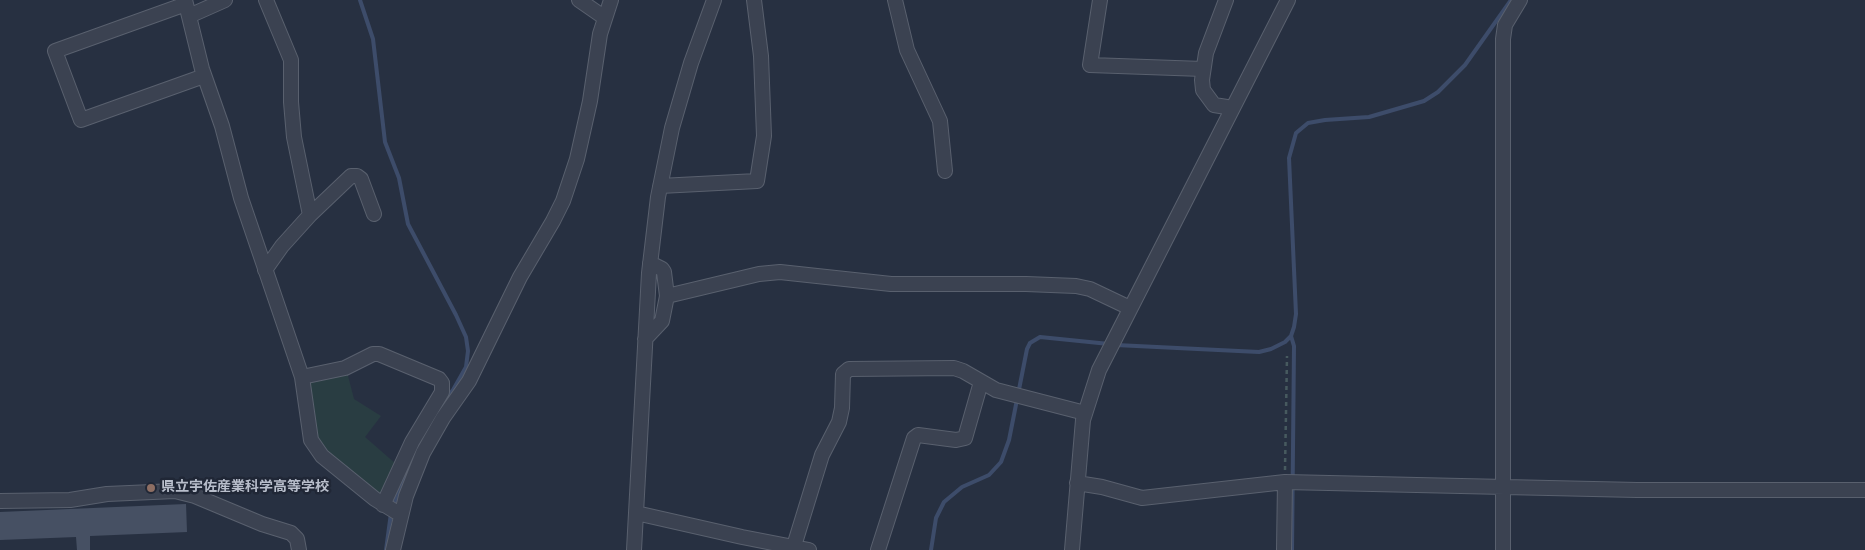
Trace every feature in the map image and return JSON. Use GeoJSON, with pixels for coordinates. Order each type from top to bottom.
{"type":"FeatureCollection","features":[{"type":"Feature","properties":{"kind":"street"},"geometry":{"type":"LineString","coordinates":[[204,76],[81,120],[55,51],[187,7],[225,0]]}},
{"type":"Feature","properties":{"kind":"street"},"geometry":{"type":"LineString","coordinates":[[266,0],[291,60],[291,107],[294,137],[310,215]]}},
{"type":"Feature","properties":{"kind":"street"},"geometry":{"type":"LineString","coordinates":[[579,0],[605,18]]}},
{"type":"Feature","properties":{"kind":"street"},"geometry":{"type":"LineString","coordinates":[[393,550],[411,482],[423,453],[443,418],[469,382],[520,277],[553,222],[563,201],[579,152],[590,101],[596,55],[611,0]]}},
{"type":"Feature","properties":{"kind":"street"},"geometry":{"type":"LineString","coordinates":[[634,550],[650,263],[660,186],[672,128],[691,63],[714,0]]}},
{"type":"Feature","properties":{"kind":"street"},"geometry":{"type":"LineString","coordinates":[[660,186],[758,181],[764,136],[761,56],[754,0]]}},
{"type":"Feature","properties":{"kind":"street"},"geometry":{"type":"LineString","coordinates":[[895,0],[907,50],[940,121],[945,171]]}},
{"type":"Feature","properties":{"kind":"street"},"geometry":{"type":"LineString","coordinates":[[1100,0],[1090,64],[1203,68]]}},
{"type":"Feature","properties":{"kind":"street"},"geometry":{"type":"LineString","coordinates":[[1226,0],[1208,46],[1203,68],[1203,90],[1207,98],[1214,105],[1234,108]]}},
{"type":"Feature","properties":{"kind":"street"},"geometry":{"type":"LineString","coordinates":[[1072,550],[1081,430],[1099,370],[1288,0]]}},
{"type":"Feature","properties":{"kind":"street"},"geometry":{"type":"LineString","coordinates":[[1503,550],[1503,39],[1505,25],[1520,0]]}},
{"type":"Feature","properties":{"kind":"street"},"geometry":{"type":"LineString","coordinates":[[187,7],[204,76],[222,126],[240,198],[302,378],[311,440],[322,456],[383,505],[401,515]]}},
{"type":"Feature","properties":{"kind":"street"},"geometry":{"type":"LineString","coordinates":[[265,270],[282,246],[310,215],[352,176],[357,176],[361,179],[374,214]]}},
{"type":"Feature","properties":{"kind":"street"},"geometry":{"type":"LineString","coordinates":[[645,338],[662,321],[667,296],[664,272],[650,263]]}},
{"type":"Feature","properties":{"kind":"street"},"geometry":{"type":"LineString","coordinates":[[667,296],[760,274],[780,272],[891,284],[1076,286],[1090,289],[1130,308]]}},
{"type":"Feature","properties":{"kind":"street"},"geometry":{"type":"LineString","coordinates":[[302,378],[345,368],[373,354],[379,354],[439,379],[442,383],[442,392],[412,442],[383,505]]}},
{"type":"Feature","properties":{"kind":"street"},"geometry":{"type":"LineString","coordinates":[[794,546],[820,461],[840,422],[843,403],[843,377],[849,369],[954,368],[963,371],[996,390],[1085,413]]}},
{"type":"Feature","properties":{"kind":"street"},"geometry":{"type":"LineString","coordinates":[[878,550],[914,438],[918,435],[956,440],[965,438],[981,382]]}},
{"type":"Feature","properties":{"kind":"street"},"geometry":{"type":"LineString","coordinates":[[1284,550],[1285,482]]}},
{"type":"Feature","properties":{"kind":"street"},"geometry":{"type":"LineString","coordinates":[[1077,483],[1102,487],[1142,498],[1285,482],[1637,490],[1865,490]]}},
{"type":"Feature","properties":{"kind":"street"},"geometry":{"type":"LineString","coordinates":[[0,501],[70,500],[100,495],[175,491],[195,496],[262,524],[291,533],[296,540],[299,550]]}},
{"type":"Feature","properties":{"kind":"street"},"geometry":{"type":"LineString","coordinates":[[636,514],[742,538],[809,550]]}},
{"type":"Feature","properties":{"kind":"path"},"geometry":{"type":"LineString","coordinates":[[1285,482],[1286,356]]}},
{"type":"Feature","properties":{"kind":"green space"},"geometry":{"type":"Polygon","coordinates":[[[347,372],[354,399],[381,416],[365,437],[396,464],[381,494],[375,496],[326,452],[320,445],[314,427],[312,400],[308,381],[347,372]]]}},
{"type":"Feature","properties":{"kind":"building"},"geometry":{"type":"Polygon","coordinates":[[[186,504],[187,532],[90,536],[90,550],[77,550],[76,537],[0,540],[0,512],[186,504]]]}},
{"type":"Feature","properties":{"kind":"waterway"},"geometry":{"type":"LineString","coordinates":[[360,0],[373,39],[385,142],[399,178],[408,224],[466,337],[468,351],[466,367],[443,403]]}},
{"type":"Feature","properties":{"kind":"waterway"},"geometry":{"type":"LineString","coordinates":[[1116,345],[1259,352],[1271,349],[1285,342],[1291,336],[1296,314],[1289,158],[1296,133],[1308,123],[1369,117],[1424,101],[1438,92],[1465,65],[1511,0]]}},
{"type":"Feature","properties":{"kind":"waterway"},"geometry":{"type":"LineString","coordinates":[[1291,336],[1294,346],[1292,550]]}},
{"type":"Feature","properties":{"kind":"waterway"},"geometry":{"type":"LineString","coordinates":[[931,550],[936,518],[944,502],[962,487],[989,475],[1001,462],[1009,440],[1027,349],[1030,343],[1040,337],[1109,344]]}},
{"type":"Feature","properties":{"kind":"waterway"},"geometry":{"type":"LineString","coordinates":[[393,506],[421,439]]}},
{"type":"Feature","properties":{"kind":"waterway"},"geometry":{"type":"LineString","coordinates":[[386,550],[391,513]]}},
{"type":"Feature","properties":{"kind":"place","name":"県立宇佐産業科学高等学校"},"geometry":{"type":"Point","coordinates":[151,488]}}]}
